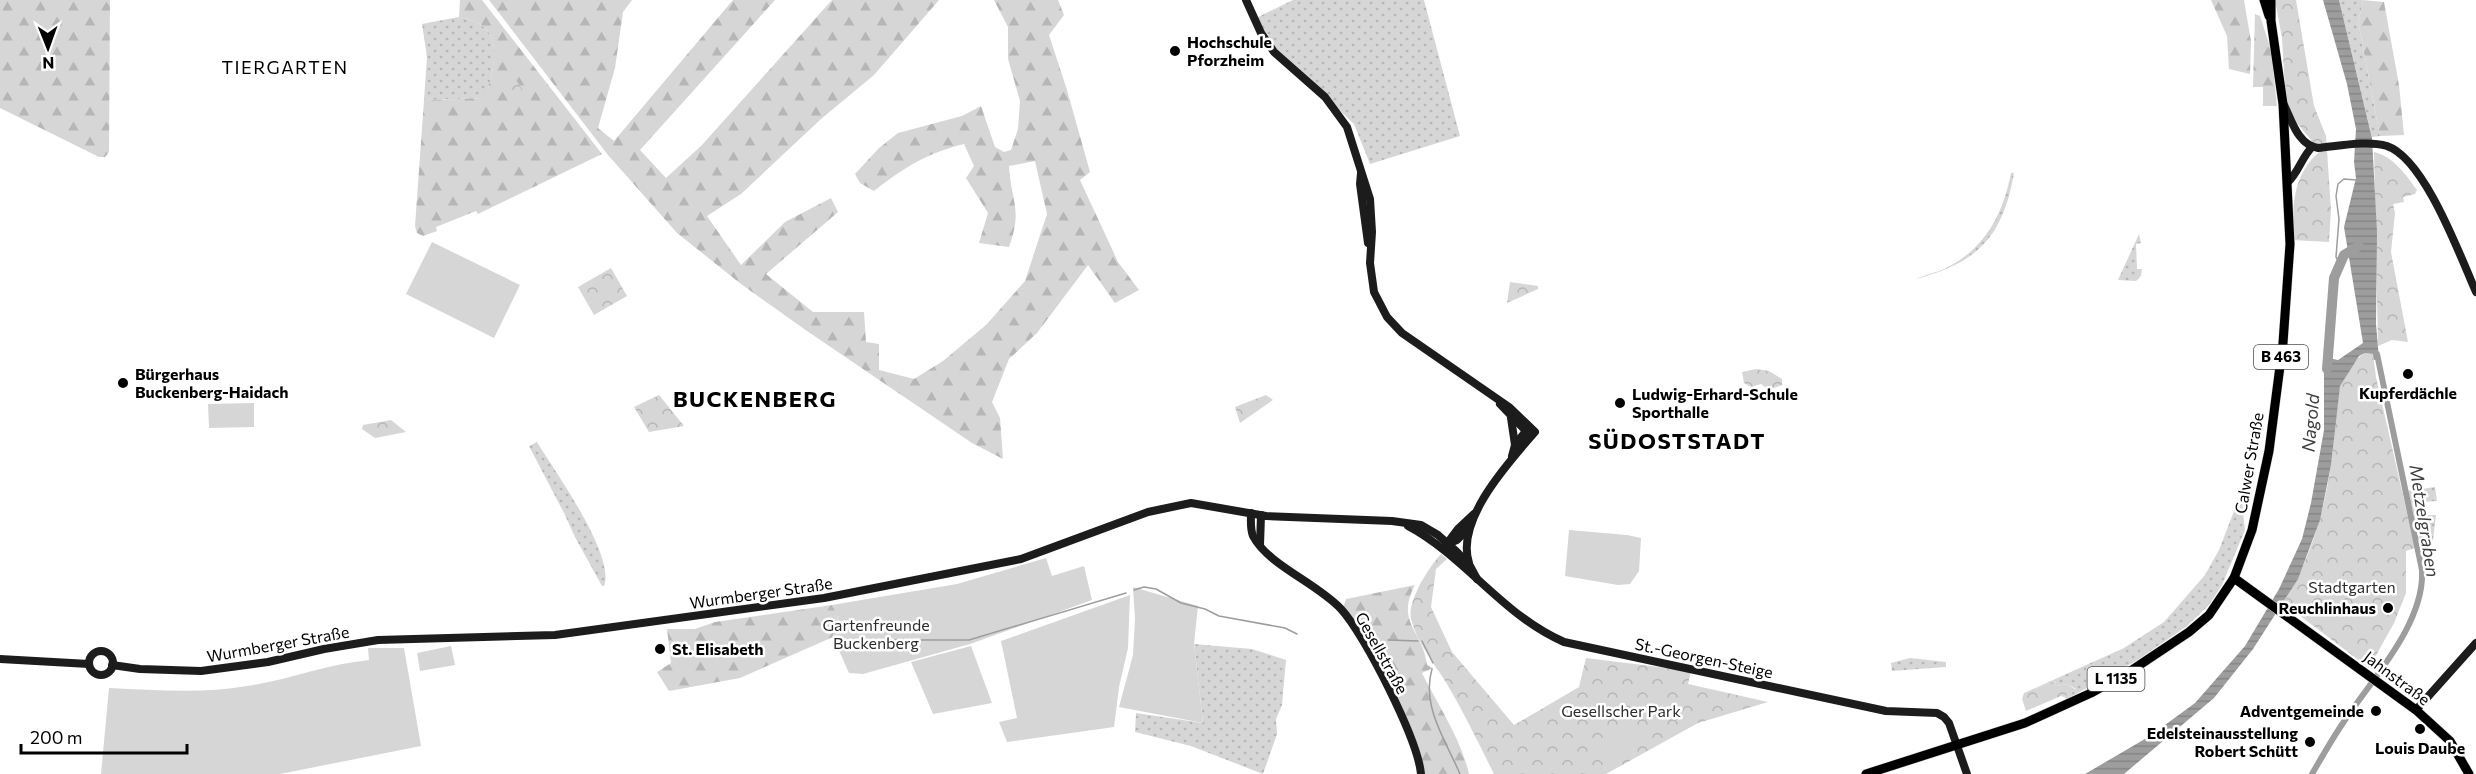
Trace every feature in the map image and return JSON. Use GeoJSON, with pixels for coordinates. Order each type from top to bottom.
{"type":"FeatureCollection","features":[{"type":"Feature","properties":{"kind":"main road"},"geometry":{"type":"LineString","coordinates":[[1246,0],[1261,33],[1274,52],[1325,97],[1340,116],[1352,142],[1370,199],[1372,232],[1369,247],[1372,282],[1377,301],[1387,317],[1402,333],[1519,415],[1535,432],[1512,457],[1475,513],[1458,529],[1445,546]]}},
{"type":"Feature","properties":{"kind":"main road","name":"Calwer Straße"},"geometry":{"type":"LineString","coordinates":[[2264,0],[2271,21]]}},
{"type":"Feature","properties":{"kind":"main road","name":"Calwer Straße"},"geometry":{"type":"LineString","coordinates":[[1866,774],[2036,718],[2091,693],[2132,670],[2189,632],[2209,615],[2234,578],[2260,500],[2270,442],[2284,332],[2290,244],[2283,104],[2271,21],[2271,0]]}},
{"type":"Feature","properties":{"kind":"main road"},"geometry":{"type":"LineString","coordinates":[[2283,104],[2301,138],[2315,147],[2375,145],[2392,148],[2418,173],[2432,197],[2476,292]]}},
{"type":"Feature","properties":{"kind":"main road"},"geometry":{"type":"LineString","coordinates":[[2288,182],[2302,158],[2315,147]]}},
{"type":"Feature","properties":{"kind":"main road"},"geometry":{"type":"LineString","coordinates":[[1497,400],[1526,431],[1515,445],[1512,457]]}},
{"type":"Feature","properties":{"kind":"main road","name":"Wurmberger Straße"},"geometry":{"type":"LineString","coordinates":[[112,665],[140,669],[201,671],[246,666],[378,640],[555,634],[614,628],[824,598],[959,573],[1044,552],[1148,512],[1178,504],[1203,504],[1261,515],[1403,523],[1445,546]]}},
{"type":"Feature","properties":{"kind":"main road"},"geometry":{"type":"LineString","coordinates":[[1251,513],[1253,536],[1260,545]]}},
{"type":"Feature","properties":{"kind":"main road"},"geometry":{"type":"LineString","coordinates":[[1470,566],[1466,549],[1475,513]]}},
{"type":"Feature","properties":{"kind":"main road"},"geometry":{"type":"LineString","coordinates":[[1260,545],[1261,515]]}},
{"type":"Feature","properties":{"kind":"main road"},"geometry":{"type":"LineString","coordinates":[[1445,546],[1457,540],[1470,527]]}},
{"type":"Feature","properties":{"kind":"main road","name":"Gesellstraße"},"geometry":{"type":"LineString","coordinates":[[1260,545],[1270,556],[1318,589],[1350,620],[1412,737],[1421,774]]}},
{"type":"Feature","properties":{"kind":"main road","name":"St.-Georgen-Steige"},"geometry":{"type":"LineString","coordinates":[[1445,546],[1470,566],[1477,579]]}},
{"type":"Feature","properties":{"kind":"main road","name":"St.-Georgen-Steige"},"geometry":{"type":"LineString","coordinates":[[1445,546],[1505,606],[1547,634],[1576,645],[1681,665],[1886,711],[1932,712],[1944,717],[1949,723],[1957,744]]}},
{"type":"Feature","properties":{"kind":"main road","name":"Jahnstraße"},"geometry":{"type":"LineString","coordinates":[[2234,578],[2416,710],[2450,741],[2469,774]]}},
{"type":"Feature","properties":{"kind":"main road"},"geometry":{"type":"LineString","coordinates":[[2416,710],[2476,643]]}},
{"type":"Feature","properties":{"kind":"main road"},"geometry":{"type":"LineString","coordinates":[[100,651],[110,655],[112,665],[108,672],[100,675],[93,672],[88,664],[93,653],[100,651]]}},
{"type":"Feature","properties":{"kind":"main road"},"geometry":{"type":"LineString","coordinates":[[0,658],[88,664]]}},
{"type":"Feature","properties":{"kind":"main road"},"geometry":{"type":"LineString","coordinates":[[1957,744],[1967,774]]}},
{"type":"Feature","properties":{"kind":"green space"},"geometry":{"type":"Polygon","coordinates":[[[0,0],[110,0],[109,152],[105,157],[99,157],[0,108],[0,0]]]}},
{"type":"Feature","properties":{"kind":"green space"},"geometry":{"type":"Polygon","coordinates":[[[460,0],[482,0],[602,154],[478,214],[476,211],[436,227],[437,231],[423,236],[417,233],[415,226],[424,100],[485,98],[494,62],[490,35],[479,24],[459,17],[460,0]]]}},
{"type":"Feature","properties":{"kind":"green space"},"geometry":{"type":"Polygon","coordinates":[[[489,0],[632,0],[623,12],[615,68],[598,128],[614,141],[733,0],[775,0],[640,150],[666,178],[702,145],[832,0],[939,0],[874,75],[821,119],[741,194],[707,216],[741,265],[785,222],[831,198],[838,212],[766,274],[813,312],[864,312],[866,342],[879,344],[879,370],[914,379],[943,361],[986,325],[1025,281],[1047,214],[1035,161],[1009,166],[1016,214],[1009,247],[979,243],[988,213],[966,178],[974,166],[964,144],[916,162],[874,191],[860,183],[855,174],[879,148],[898,133],[962,116],[981,106],[995,147],[1004,152],[1011,150],[1018,129],[1020,101],[1008,59],[1008,27],[994,0],[1058,0],[1064,15],[1049,35],[1090,172],[1080,180],[1118,262],[1139,290],[1115,303],[1088,265],[1037,333],[1009,359],[992,402],[1000,418],[1003,459],[972,443],[807,331],[741,284],[677,233],[608,155],[489,0]]]}},
{"type":"Feature","properties":{"kind":"green space"},"geometry":{"type":"Polygon","coordinates":[[[1293,0],[1424,0],[1460,136],[1370,164],[1354,124],[1276,50],[1256,18],[1293,0]]]}},
{"type":"Feature","properties":{"kind":"green space"},"geometry":{"type":"Polygon","coordinates":[[[2211,0],[2244,0],[2251,41],[2250,74],[2229,69],[2227,36],[2211,0]]]}},
{"type":"Feature","properties":{"kind":"green space"},"geometry":{"type":"Polygon","coordinates":[[[2275,0],[2296,0],[2314,106],[2326,136],[2331,209],[2329,242],[2292,240],[2294,203],[2299,181],[2320,151],[2297,123],[2286,105],[2282,38],[2275,0]]]}},
{"type":"Feature","properties":{"kind":"green space"},"geometry":{"type":"Polygon","coordinates":[[[2339,0],[2362,0],[2358,21],[2380,136],[2372,137],[2339,0]]]}},
{"type":"Feature","properties":{"kind":"green space"},"geometry":{"type":"Polygon","coordinates":[[[2362,0],[2384,2],[2399,85],[2404,135],[2380,136],[2358,21],[2362,0]]]}},
{"type":"Feature","properties":{"kind":"green space"},"geometry":{"type":"Polygon","coordinates":[[[2255,14],[2260,16],[2271,50],[2277,106],[2263,106],[2263,87],[2253,87],[2255,14]]]}},
{"type":"Feature","properties":{"kind":"green space"},"geometry":{"type":"Polygon","coordinates":[[[459,17],[485,28],[493,43],[494,62],[486,98],[424,100],[427,57],[422,24],[459,17]]]}},
{"type":"Feature","properties":{"kind":"green space"},"geometry":{"type":"Polygon","coordinates":[[[513,76],[529,99],[515,108],[499,85],[513,76]]]}},
{"type":"Feature","properties":{"kind":"green space"},"geometry":{"type":"Polygon","coordinates":[[[2374,152],[2393,162],[2404,172],[2417,190],[2415,194],[2403,197],[2404,202],[2393,204],[2395,213],[2391,252],[2408,342],[2392,340],[2378,346],[2374,152]]]}},
{"type":"Feature","properties":{"kind":"green space"},"geometry":{"type":"Polygon","coordinates":[[[2011,173],[2014,173],[2003,214],[1984,244],[1955,265],[1937,272],[1916,279],[1942,270],[1960,260],[1982,240],[1997,216],[2011,173]]]}},
{"type":"Feature","properties":{"kind":"green space"},"geometry":{"type":"Polygon","coordinates":[[[2139,234],[2141,243],[2136,244],[2137,269],[2142,269],[2141,276],[2136,281],[2118,280],[2139,234]]]}},
{"type":"Feature","properties":{"kind":"green space"},"geometry":{"type":"Polygon","coordinates":[[[432,242],[520,285],[494,338],[406,294],[432,242]]]}},
{"type":"Feature","properties":{"kind":"green space"},"geometry":{"type":"Polygon","coordinates":[[[611,268],[627,296],[594,315],[578,287],[611,268]]]}},
{"type":"Feature","properties":{"kind":"green space"},"geometry":{"type":"Polygon","coordinates":[[[1510,282],[1538,286],[1538,289],[1507,303],[1510,282]]]}},
{"type":"Feature","properties":{"kind":"green space","name":"Stadtgarten"},"geometry":{"type":"Polygon","coordinates":[[[2365,353],[2373,354],[2376,377],[2415,548],[2406,551],[2406,593],[2394,623],[2369,668],[2283,603],[2301,570],[2320,518],[2331,464],[2340,386],[2350,367],[2365,353]]]}},
{"type":"Feature","properties":{"kind":"green space"},"geometry":{"type":"Polygon","coordinates":[[[1756,369],[1769,371],[1782,379],[1782,385],[1769,390],[1761,384],[1751,387],[1744,383],[1742,372],[1756,369]]]}},
{"type":"Feature","properties":{"kind":"green space"},"geometry":{"type":"Polygon","coordinates":[[[659,395],[684,426],[649,432],[634,407],[659,395]]]}},
{"type":"Feature","properties":{"kind":"green space"},"geometry":{"type":"Polygon","coordinates":[[[1266,395],[1273,400],[1240,423],[1235,407],[1266,395]]]}},
{"type":"Feature","properties":{"kind":"green space"},"geometry":{"type":"Polygon","coordinates":[[[254,403],[254,427],[209,428],[208,404],[254,403]]]}},
{"type":"Feature","properties":{"kind":"green space"},"geometry":{"type":"Polygon","coordinates":[[[391,420],[406,432],[375,438],[362,429],[363,425],[391,420]]]}},
{"type":"Feature","properties":{"kind":"green space"},"geometry":{"type":"Polygon","coordinates":[[[537,442],[593,535],[605,572],[604,586],[575,537],[529,446],[537,442]]]}},
{"type":"Feature","properties":{"kind":"green space"},"geometry":{"type":"Polygon","coordinates":[[[2435,487],[2437,501],[2423,502],[2424,515],[2436,515],[2432,548],[2422,550],[2408,491],[2435,487]]]}},
{"type":"Feature","properties":{"kind":"green space"},"geometry":{"type":"Polygon","coordinates":[[[2241,493],[2245,530],[2222,585],[2209,605],[2187,626],[2136,661],[2067,699],[2064,697],[2076,689],[2067,684],[2056,686],[2055,681],[2024,693],[2124,648],[2164,622],[2205,575],[2219,550],[2241,493]]]}},
{"type":"Feature","properties":{"kind":"green space"},"geometry":{"type":"Polygon","coordinates":[[[1569,530],[1641,538],[1639,571],[1630,584],[1618,585],[1565,576],[1569,530]]]}},
{"type":"Feature","properties":{"kind":"green space","name":"Gesellscher Park"},"geometry":{"type":"Polygon","coordinates":[[[1441,554],[1447,559],[1436,569],[1431,607],[1452,652],[1514,725],[1579,687],[1586,658],[1691,671],[1688,684],[1768,702],[1698,723],[1606,774],[1494,774],[1447,684],[1422,645],[1411,619],[1412,603],[1416,594],[1425,576],[1441,554]]]}},
{"type":"Feature","properties":{"kind":"green space","name":"Gartenfreunde Buckenberg"},"geometry":{"type":"Polygon","coordinates":[[[1046,558],[1052,576],[1084,566],[1092,600],[970,644],[863,674],[849,673],[833,637],[838,616],[832,605],[957,584],[1046,558]]]}},
{"type":"Feature","properties":{"kind":"green space"},"geometry":{"type":"Polygon","coordinates":[[[1415,585],[1408,609],[1409,618],[1425,653],[1427,665],[1433,668],[1422,673],[1455,735],[1469,774],[1424,774],[1412,731],[1402,710],[1343,608],[1346,599],[1415,585]]]}},
{"type":"Feature","properties":{"kind":"green space"},"geometry":{"type":"Polygon","coordinates":[[[1133,587],[1198,606],[1194,644],[1203,723],[1119,707],[1133,655],[1135,619],[1133,587]]]}},
{"type":"Feature","properties":{"kind":"green space"},"geometry":{"type":"Polygon","coordinates":[[[1130,595],[1128,648],[1119,687],[1114,727],[1007,742],[999,722],[1017,718],[1001,641],[1130,595]]]}},
{"type":"Feature","properties":{"kind":"green space"},"geometry":{"type":"Polygon","coordinates":[[[832,605],[838,615],[833,637],[740,678],[669,691],[657,672],[671,663],[667,629],[695,629],[715,622],[832,605]]]}},
{"type":"Feature","properties":{"kind":"green space"},"geometry":{"type":"Polygon","coordinates":[[[1194,644],[1252,649],[1286,660],[1282,705],[1276,719],[1277,734],[1263,774],[1191,746],[1135,732],[1136,713],[1203,723],[1194,644]]]}},
{"type":"Feature","properties":{"kind":"green space"},"geometry":{"type":"Polygon","coordinates":[[[451,646],[455,665],[420,671],[417,653],[451,646]]]}},
{"type":"Feature","properties":{"kind":"green space"},"geometry":{"type":"Polygon","coordinates":[[[971,646],[992,703],[933,714],[911,662],[971,646]]]}},
{"type":"Feature","properties":{"kind":"green space"},"geometry":{"type":"Polygon","coordinates":[[[368,648],[404,648],[421,746],[280,774],[101,774],[109,688],[196,691],[247,686],[369,660],[368,648]]]}},
{"type":"Feature","properties":{"kind":"green space"},"geometry":{"type":"Polygon","coordinates":[[[1910,658],[1946,662],[1946,667],[1892,671],[1891,663],[1910,658]]]}},
{"type":"Feature","properties":{"kind":"green space"},"geometry":{"type":"Polygon","coordinates":[[[2055,681],[2056,686],[2067,684],[2076,690],[2064,697],[2061,696],[2026,711],[2022,699],[2024,693],[2055,681]]]}},
{"type":"Feature","properties":{"kind":"green space"},"geometry":{"type":"Polygon","coordinates":[[[1638,725],[1645,738],[1601,762],[1594,749],[1638,725]]]}},
{"type":"Feature","properties":{"kind":"shaded area"},"geometry":{"type":"Polygon","coordinates":[[[2323,0],[2339,0],[2372,138],[2377,232],[2376,324],[2379,359],[2374,360],[2373,354],[2365,353],[2359,356],[2340,386],[2331,465],[2320,520],[2298,579],[2253,649],[2214,698],[2124,774],[2085,774],[2150,736],[2195,703],[2245,646],[2279,589],[2302,539],[2324,430],[2324,357],[2338,360],[2363,343],[2344,227],[2356,178],[2354,162],[2356,129],[2347,84],[2323,0]]]}},
{"type":"Feature","properties":{"kind":"waterway"},"geometry":{"type":"LineString","coordinates":[[2339,262],[2336,257],[2339,219],[2336,196],[2338,184],[2344,179],[2356,180]]}},
{"type":"Feature","properties":{"kind":"waterway","name":"Nagold"},"geometry":{"type":"LineString","coordinates":[[2327,369],[2334,278],[2344,255],[2359,246]]}},
{"type":"Feature","properties":{"kind":"waterway","name":"Metzelgraben"},"geometry":{"type":"LineString","coordinates":[[2312,774],[2339,729],[2406,631],[2421,590],[2422,570],[2377,354]]}},
{"type":"Feature","properties":{"kind":"waterway"},"geometry":{"type":"LineString","coordinates":[[1134,590],[1144,587],[1156,589],[1181,603],[1205,609],[1219,616],[1285,628],[1297,634]]}},
{"type":"Feature","properties":{"kind":"waterway"},"geometry":{"type":"LineString","coordinates":[[891,640],[969,640],[1126,593]]}},
{"type":"Feature","properties":{"kind":"waterway"},"geometry":{"type":"LineString","coordinates":[[1388,640],[1418,641]]}},
{"type":"Feature","properties":{"kind":"waterway"},"geometry":{"type":"LineString","coordinates":[[1422,641],[1433,663]]}},
{"type":"Feature","properties":{"kind":"waterway"},"geometry":{"type":"LineString","coordinates":[[1432,669],[1429,683],[1432,710],[1460,774]]}},
{"type":"Feature","properties":{"kind":"place","name":"Hochschule Pforzheim"},"geometry":{"type":"Point","coordinates":[1175,51]}},
{"type":"Feature","properties":{"kind":"place","name":"Kupferdächle"},"geometry":{"type":"Point","coordinates":[2408,374]}},
{"type":"Feature","properties":{"kind":"place","name":"Bürgerhaus Buckenberg-Haidach"},"geometry":{"type":"Point","coordinates":[123,383]}},
{"type":"Feature","properties":{"kind":"place","name":"Ludwig-Erhard-Schule Sporthalle"},"geometry":{"type":"Point","coordinates":[1620,403]}},
{"type":"Feature","properties":{"kind":"place","name":"Reuchlinhaus"},"geometry":{"type":"Point","coordinates":[2388,608]}},
{"type":"Feature","properties":{"kind":"place","name":"St. Elisabeth"},"geometry":{"type":"Point","coordinates":[660,649]}},
{"type":"Feature","properties":{"kind":"place","name":"Adventgemeinde"},"geometry":{"type":"Point","coordinates":[2376,711]}},
{"type":"Feature","properties":{"kind":"place","name":"Louis Daube"},"geometry":{"type":"Point","coordinates":[2420,729]}},
{"type":"Feature","properties":{"kind":"place","name":"Edelsteinausstellung Robert Schütt"},"geometry":{"type":"Point","coordinates":[2310,742]}},
{"type":"Feature","properties":{"kind":"district","name":"TIERGARTEN"},"geometry":{"type":"Point","coordinates":[285,68]}},
{"type":"Feature","properties":{"kind":"district","name":"BUCKENBERG"},"geometry":{"type":"Point","coordinates":[755,399]}},
{"type":"Feature","properties":{"kind":"district","name":"SÜDOSTSTADT"},"geometry":{"type":"Point","coordinates":[1677,441]}}]}
